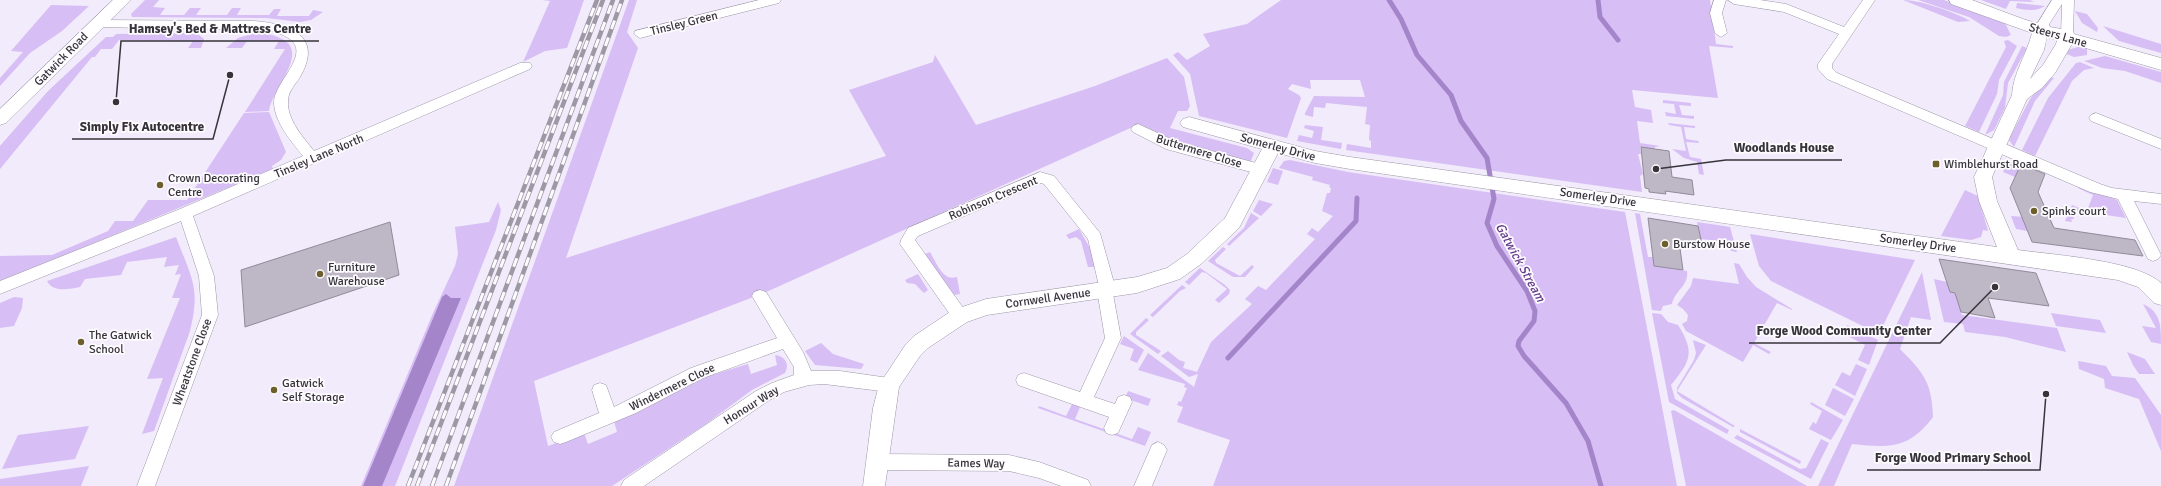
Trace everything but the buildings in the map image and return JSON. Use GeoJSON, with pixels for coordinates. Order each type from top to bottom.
{"type":"FeatureCollection","features":[{"type":"Feature","properties":{"kind":"street","name":"Gatwick Road"},"geometry":{"type":"LineString","coordinates":[[0,120],[96,24],[123,0]]}},
{"type":"Feature","properties":{"kind":"street","name":"Tinsley Green"},"geometry":{"type":"LineString","coordinates":[[640,34],[775,0]]}},
{"type":"Feature","properties":{"kind":"street"},"geometry":{"type":"LineString","coordinates":[[1720,0],[1716,13],[1721,33]]}},
{"type":"Feature","properties":{"kind":"street"},"geometry":{"type":"LineString","coordinates":[[1734,0],[1786,8],[1846,32]]}},
{"type":"Feature","properties":{"kind":"street"},"geometry":{"type":"LineString","coordinates":[[1869,0],[1824,64],[1825,69],[1832,76],[2095,188],[2123,194],[2161,199]]}},
{"type":"Feature","properties":{"kind":"street","name":"Steers Lane"},"geometry":{"type":"LineString","coordinates":[[1957,0],[2042,27],[2161,60]]}},
{"type":"Feature","properties":{"kind":"street","name":"Steers Lane"},"geometry":{"type":"LineString","coordinates":[[1970,0],[2042,27]]}},
{"type":"Feature","properties":{"kind":"street"},"geometry":{"type":"LineString","coordinates":[[2010,255],[1984,186],[1986,169],[2020,95],[2021,81],[2036,50],[2042,27],[2058,0]]}},
{"type":"Feature","properties":{"kind":"street"},"geometry":{"type":"LineString","coordinates":[[2020,95],[2031,89],[2049,69],[2063,47],[2067,34],[2068,0]]}},
{"type":"Feature","properties":{"kind":"street"},"geometry":{"type":"LineString","coordinates":[[96,24],[258,26],[277,28],[289,33],[300,42],[303,54],[298,69],[282,96],[281,104],[285,119],[312,159]]}},
{"type":"Feature","properties":{"kind":"street","name":"Steers Lane"},"geometry":{"type":"LineString","coordinates":[[2067,34],[2161,64]]}},
{"type":"Feature","properties":{"kind":"street","name":"Tinsley Lane North"},"geometry":{"type":"LineString","coordinates":[[0,288],[186,213],[525,66]]}},
{"type":"Feature","properties":{"kind":"street"},"geometry":{"type":"LineString","coordinates":[[2096,118],[2161,144]]}},
{"type":"Feature","properties":{"kind":"street","name":"Somerley Drive"},"geometry":{"type":"LineString","coordinates":[[1189,123],[1329,160],[2010,255],[2132,275],[2150,285],[2161,297]]}},
{"type":"Feature","properties":{"kind":"street","name":"Buttermere Close"},"geometry":{"type":"LineString","coordinates":[[1138,129],[1171,145],[1262,170]]}},
{"type":"Feature","properties":{"kind":"street","name":"Cornwell Avenue"},"geometry":{"type":"LineString","coordinates":[[874,486],[884,408],[889,385],[909,355],[921,342],[960,316],[986,307],[1107,290],[1163,279],[1186,265],[1232,223],[1262,170],[1273,146]]}},
{"type":"Feature","properties":{"kind":"street","name":"Robinson Crescent"},"geometry":{"type":"LineString","coordinates":[[960,316],[908,244],[909,236],[912,232],[1040,177],[1049,180],[1095,237],[1107,290]]}},
{"type":"Feature","properties":{"kind":"street"},"geometry":{"type":"LineString","coordinates":[[2123,194],[2153,254]]}},
{"type":"Feature","properties":{"kind":"street","name":"Wheatstone Close"},"geometry":{"type":"LineString","coordinates":[[146,486],[210,315],[210,299],[207,278],[186,213]]}},
{"type":"Feature","properties":{"kind":"street"},"geometry":{"type":"LineString","coordinates":[[1084,401],[1113,338],[1107,290]]}},
{"type":"Feature","properties":{"kind":"street"},"geometry":{"type":"LineString","coordinates":[[760,296],[802,367],[803,378]]}},
{"type":"Feature","properties":{"kind":"street","name":"Windermere Close"},"geometry":{"type":"LineString","coordinates":[[560,437],[609,417],[697,373],[786,341]]}},
{"type":"Feature","properties":{"kind":"street","name":"Honour Way"},"geometry":{"type":"LineString","coordinates":[[631,486],[767,393],[780,386],[803,378],[841,377],[889,385]]}},
{"type":"Feature","properties":{"kind":"street"},"geometry":{"type":"LineString","coordinates":[[1024,380],[1084,401],[1122,407],[1112,428]]}},
{"type":"Feature","properties":{"kind":"street"},"geometry":{"type":"LineString","coordinates":[[600,390],[609,417]]}},
{"type":"Feature","properties":{"kind":"street"},"geometry":{"type":"LineString","coordinates":[[1143,486],[1158,450]]}},
{"type":"Feature","properties":{"kind":"street","name":"Eames Way"},"geometry":{"type":"LineString","coordinates":[[877,462],[1009,463],[1039,470],[1075,485]]}},
{"type":"Feature","properties":{"kind":"shaded area"},"geometry":{"type":"Polygon","coordinates":[[[145,0],[159,0],[153,7],[165,8],[160,15],[184,15],[190,8],[201,8],[196,15],[227,15],[232,8],[241,8],[237,15],[269,15],[274,9],[281,9],[277,16],[309,16],[313,10],[323,12],[311,20],[300,22],[267,18],[132,17],[131,14],[145,0]]]}},
{"type":"Feature","properties":{"kind":"shaded area"},"geometry":{"type":"Polygon","coordinates":[[[542,0],[584,0],[567,48],[545,51],[523,62],[550,1],[542,0]]]}},
{"type":"Feature","properties":{"kind":"shaded area"},"geometry":{"type":"Polygon","coordinates":[[[629,0],[637,0],[627,32],[638,48],[566,258],[886,156],[849,90],[933,62],[935,55],[976,125],[1095,86],[1167,58],[1184,77],[1190,106],[1187,111],[1178,111],[1170,128],[1247,148],[1254,153],[1250,163],[1181,144],[1149,132],[1141,125],[1137,125],[764,293],[534,381],[548,446],[584,433],[588,444],[617,432],[614,421],[692,381],[748,364],[751,374],[777,365],[775,355],[786,361],[787,367],[785,373],[752,390],[706,424],[612,486],[454,486],[629,0]]]}},
{"type":"Feature","properties":{"kind":"shaded area"},"geometry":{"type":"Polygon","coordinates":[[[1281,0],[1710,0],[1716,44],[1733,46],[1733,48],[1709,46],[1718,98],[1632,90],[1635,107],[1651,110],[1653,123],[1637,121],[1640,143],[1660,146],[1655,147],[1655,149],[1640,147],[1641,154],[1638,154],[1643,174],[1640,176],[1642,192],[1346,150],[1347,144],[1371,148],[1371,141],[1369,140],[1370,125],[1365,124],[1367,107],[1326,103],[1325,108],[1314,107],[1313,117],[1305,115],[1305,113],[1314,96],[1365,97],[1360,80],[1310,80],[1311,89],[1292,84],[1288,89],[1299,95],[1301,98],[1287,138],[1199,116],[1190,74],[1173,55],[1178,52],[1187,60],[1210,46],[1203,34],[1247,24],[1281,0]]]}},
{"type":"Feature","properties":{"kind":"shaded area"},"geometry":{"type":"Polygon","coordinates":[[[1903,0],[1919,2],[1937,7],[1970,21],[1958,22],[1903,0]]]}},
{"type":"Feature","properties":{"kind":"shaded area"},"geometry":{"type":"Polygon","coordinates":[[[1918,0],[1944,0],[2005,23],[2011,35],[2006,37],[1999,36],[1969,17],[1918,0]]]}},
{"type":"Feature","properties":{"kind":"shaded area"},"geometry":{"type":"Polygon","coordinates":[[[1981,0],[2030,0],[2034,2],[2010,1],[2006,9],[1981,0]]]}},
{"type":"Feature","properties":{"kind":"shaded area"},"geometry":{"type":"Polygon","coordinates":[[[2017,3],[2045,6],[2034,10],[2027,10],[2016,8],[2017,3]]]}},
{"type":"Feature","properties":{"kind":"shaded area"},"geometry":{"type":"Polygon","coordinates":[[[51,5],[89,6],[62,31],[30,53],[0,86],[0,78],[23,52],[11,51],[51,5]]]}},
{"type":"Feature","properties":{"kind":"shaded area"},"geometry":{"type":"Polygon","coordinates":[[[2075,11],[2087,14],[2098,28],[2097,32],[2082,23],[2075,11]]]}},
{"type":"Feature","properties":{"kind":"shaded area"},"geometry":{"type":"Polygon","coordinates":[[[2103,26],[2161,44],[2161,53],[2119,41],[2103,26]]]}},
{"type":"Feature","properties":{"kind":"shaded area"},"geometry":{"type":"Polygon","coordinates":[[[190,33],[199,35],[204,39],[201,48],[188,48],[193,41],[119,40],[112,49],[101,49],[95,57],[92,57],[0,169],[0,146],[48,91],[106,37],[113,37],[116,34],[190,33]]]}},
{"type":"Feature","properties":{"kind":"shaded area"},"geometry":{"type":"Polygon","coordinates":[[[255,33],[274,36],[289,44],[292,52],[291,61],[287,72],[271,102],[269,111],[245,112],[285,49],[274,49],[279,41],[247,41],[242,48],[226,48],[238,38],[255,33]]]}},
{"type":"Feature","properties":{"kind":"shaded area"},"geometry":{"type":"Polygon","coordinates":[[[2008,40],[2017,46],[1999,80],[1997,94],[1979,132],[1965,126],[2006,47],[2004,41],[2008,40]]]}},
{"type":"Feature","properties":{"kind":"shaded area"},"geometry":{"type":"Polygon","coordinates":[[[2022,46],[2027,48],[2008,83],[2005,108],[1994,130],[1985,135],[2003,95],[2004,82],[2022,46]]]}},
{"type":"Feature","properties":{"kind":"shaded area"},"geometry":{"type":"Polygon","coordinates":[[[2078,47],[2087,48],[2087,55],[2074,57],[2064,53],[2067,50],[2078,47]]]}},
{"type":"Feature","properties":{"kind":"shaded area"},"geometry":{"type":"Polygon","coordinates":[[[2105,56],[2161,72],[2161,83],[2125,71],[2102,68],[2084,61],[2105,56]]]}},
{"type":"Feature","properties":{"kind":"shaded area"},"geometry":{"type":"Polygon","coordinates":[[[2080,62],[2094,68],[2084,70],[2072,81],[2035,156],[2022,150],[2048,98],[2076,63],[2080,62]]]}},
{"type":"Feature","properties":{"kind":"shaded area"},"geometry":{"type":"Polygon","coordinates":[[[2048,77],[2054,78],[2035,101],[2014,147],[2009,140],[2010,137],[2030,99],[2048,77]]]}},
{"type":"Feature","properties":{"kind":"shaded area"},"geometry":{"type":"Polygon","coordinates":[[[1663,100],[1691,103],[1691,106],[1679,105],[1682,115],[1694,116],[1694,119],[1666,116],[1665,112],[1676,114],[1674,104],[1663,103],[1663,100]]]}},
{"type":"Feature","properties":{"kind":"shaded area"},"geometry":{"type":"Polygon","coordinates":[[[269,112],[286,152],[281,160],[272,166],[273,169],[0,282],[0,256],[52,255],[108,231],[115,221],[133,221],[148,200],[187,200],[244,113],[269,112]]]}},
{"type":"Feature","properties":{"kind":"shaded area"},"geometry":{"type":"Polygon","coordinates":[[[1668,123],[1695,126],[1695,128],[1684,127],[1686,139],[1698,141],[1699,143],[1686,142],[1690,157],[1701,159],[1704,175],[1699,174],[1697,162],[1684,158],[1672,149],[1686,151],[1681,127],[1669,125],[1668,123]]]}},
{"type":"Feature","properties":{"kind":"shaded area"},"geometry":{"type":"Polygon","coordinates":[[[1305,125],[1323,127],[1321,140],[1342,143],[1341,149],[1297,141],[1299,135],[1312,138],[1314,131],[1304,128],[1305,125]]]}},
{"type":"Feature","properties":{"kind":"shaded area"},"geometry":{"type":"Polygon","coordinates":[[[1290,160],[1348,172],[1625,212],[1677,486],[1213,486],[1230,440],[1177,422],[1183,407],[1177,405],[1179,401],[1181,402],[1187,388],[1184,387],[1185,384],[1138,370],[1148,353],[1194,387],[1198,374],[1189,377],[1161,356],[1168,351],[1179,360],[1185,362],[1183,368],[1197,372],[1211,342],[1252,304],[1245,299],[1258,286],[1266,290],[1315,239],[1307,234],[1312,228],[1318,232],[1333,216],[1322,211],[1327,193],[1330,193],[1330,185],[1312,180],[1313,177],[1279,168],[1284,161],[1290,160]]]}},
{"type":"Feature","properties":{"kind":"shaded area"},"geometry":{"type":"Polygon","coordinates":[[[2007,162],[2020,167],[2015,177],[2003,172],[2007,162]]]}},
{"type":"Feature","properties":{"kind":"shaded area"},"geometry":{"type":"Polygon","coordinates":[[[1273,168],[1283,171],[1278,185],[1267,182],[1273,168]]]}},
{"type":"Feature","properties":{"kind":"shaded area"},"geometry":{"type":"Polygon","coordinates":[[[2079,185],[2117,200],[2126,218],[2099,214],[2088,208],[2093,195],[2078,188],[2079,185]]]}},
{"type":"Feature","properties":{"kind":"shaded area"},"geometry":{"type":"Polygon","coordinates":[[[1965,190],[1978,196],[1988,231],[1983,230],[1981,237],[1971,240],[1941,236],[1965,190]]]}},
{"type":"Feature","properties":{"kind":"shaded area"},"geometry":{"type":"Polygon","coordinates":[[[1259,200],[1273,204],[1261,216],[1253,211],[1259,200]]]}},
{"type":"Feature","properties":{"kind":"shaded area"},"geometry":{"type":"Polygon","coordinates":[[[498,202],[501,210],[496,230],[395,486],[361,486],[433,313],[455,266],[458,254],[455,227],[489,222],[498,202]]]}},
{"type":"Feature","properties":{"kind":"shaded area"},"geometry":{"type":"Polygon","coordinates":[[[2072,205],[2091,213],[2071,210],[2074,219],[2071,219],[2072,222],[2065,221],[2072,205]]]}},
{"type":"Feature","properties":{"kind":"shaded area"},"geometry":{"type":"Polygon","coordinates":[[[1251,213],[1259,218],[1229,246],[1227,244],[1244,228],[1251,213]]]}},
{"type":"Feature","properties":{"kind":"shaded area"},"geometry":{"type":"Polygon","coordinates":[[[1635,213],[1640,214],[1648,257],[1653,257],[1654,266],[1687,271],[1686,281],[1676,295],[1672,304],[1663,306],[1661,311],[1652,310],[1635,213]]]}},
{"type":"Feature","properties":{"kind":"shaded area"},"geometry":{"type":"Polygon","coordinates":[[[2011,216],[2024,217],[2027,231],[2016,229],[2011,216]]]}},
{"type":"Feature","properties":{"kind":"shaded area"},"geometry":{"type":"Polygon","coordinates":[[[1697,222],[1730,227],[1737,252],[1731,251],[1729,242],[1700,239],[1697,222]]]}},
{"type":"Feature","properties":{"kind":"shaded area"},"geometry":{"type":"Polygon","coordinates":[[[1079,229],[1091,250],[1095,267],[1088,267],[1081,241],[1076,237],[1069,239],[1066,235],[1079,229]]]}},
{"type":"Feature","properties":{"kind":"shaded area"},"geometry":{"type":"Polygon","coordinates":[[[1750,234],[1915,260],[1879,334],[1771,281],[1759,266],[1750,234]]]}},
{"type":"Feature","properties":{"kind":"shaded area"},"geometry":{"type":"Polygon","coordinates":[[[176,237],[193,282],[195,303],[193,316],[190,331],[154,431],[142,434],[163,378],[147,379],[180,298],[172,298],[181,274],[175,275],[179,265],[164,267],[167,257],[127,262],[121,275],[85,279],[80,287],[71,289],[57,289],[50,285],[47,281],[176,237]]]}},
{"type":"Feature","properties":{"kind":"shaded area"},"geometry":{"type":"Polygon","coordinates":[[[1223,247],[1226,249],[1215,260],[1216,263],[1240,276],[1252,265],[1254,267],[1245,277],[1233,277],[1208,261],[1223,247]]]}},
{"type":"Feature","properties":{"kind":"shaded area"},"geometry":{"type":"Polygon","coordinates":[[[930,252],[937,266],[944,274],[952,278],[957,277],[960,294],[954,295],[925,254],[930,252]]]}},
{"type":"Feature","properties":{"kind":"shaded area"},"geometry":{"type":"Polygon","coordinates":[[[1734,263],[1739,264],[1747,277],[1756,287],[1792,309],[1777,303],[1763,327],[1779,336],[1778,338],[1762,330],[1754,343],[1771,352],[1769,354],[1753,345],[1743,362],[1686,331],[1682,324],[1687,321],[1688,315],[1677,305],[1691,286],[1693,278],[1739,284],[1734,263]]]}},
{"type":"Feature","properties":{"kind":"shaded area"},"geometry":{"type":"Polygon","coordinates":[[[1200,268],[1230,290],[1229,294],[1219,303],[1215,300],[1227,289],[1206,273],[1202,272],[1189,285],[1185,282],[1200,268]]]}},
{"type":"Feature","properties":{"kind":"shaded area"},"geometry":{"type":"Polygon","coordinates":[[[1922,272],[1931,320],[1911,317],[1900,349],[1915,364],[1925,378],[1931,395],[1933,417],[1924,428],[1907,441],[1888,446],[1852,444],[1834,486],[1818,486],[1922,272]]]}},
{"type":"Feature","properties":{"kind":"shaded area"},"geometry":{"type":"Polygon","coordinates":[[[918,274],[928,290],[924,293],[915,284],[907,283],[905,280],[918,274]]]}},
{"type":"Feature","properties":{"kind":"shaded area"},"geometry":{"type":"Polygon","coordinates":[[[1934,279],[1947,282],[1950,292],[1955,293],[1962,315],[2057,328],[2066,352],[2005,337],[1965,332],[1963,324],[1944,322],[1934,279]]]}},
{"type":"Feature","properties":{"kind":"shaded area"},"geometry":{"type":"Polygon","coordinates":[[[1182,285],[1186,288],[1180,291],[1153,317],[1150,315],[1182,285]]]}},
{"type":"Feature","properties":{"kind":"shaded area"},"geometry":{"type":"Polygon","coordinates":[[[446,294],[451,298],[461,298],[382,486],[363,486],[442,297],[446,294]]]}},
{"type":"Feature","properties":{"kind":"shaded area"},"geometry":{"type":"Polygon","coordinates":[[[14,297],[23,298],[22,308],[14,326],[0,328],[0,303],[14,297]]]}},
{"type":"Feature","properties":{"kind":"shaded area"},"geometry":{"type":"Polygon","coordinates":[[[2143,304],[2149,307],[2157,315],[2161,331],[2161,344],[2151,342],[2142,326],[2156,328],[2143,304]]]}},
{"type":"Feature","properties":{"kind":"shaded area"},"geometry":{"type":"Polygon","coordinates":[[[1652,313],[1661,314],[1668,322],[1678,325],[1687,342],[1689,350],[1686,363],[1678,377],[1671,385],[1675,399],[1729,430],[1727,434],[1669,402],[1652,313]]]}},
{"type":"Feature","properties":{"kind":"shaded area"},"geometry":{"type":"Polygon","coordinates":[[[2051,313],[2100,320],[2106,333],[2056,326],[2051,313]]]}},
{"type":"Feature","properties":{"kind":"shaded area"},"geometry":{"type":"Polygon","coordinates":[[[1146,318],[1149,320],[1136,332],[1136,335],[1161,351],[1158,354],[1130,334],[1146,318]]]}},
{"type":"Feature","properties":{"kind":"shaded area"},"geometry":{"type":"Polygon","coordinates":[[[1847,325],[1878,340],[1869,365],[1858,360],[1865,345],[1844,334],[1847,325]]]}},
{"type":"Feature","properties":{"kind":"shaded area"},"geometry":{"type":"Polygon","coordinates":[[[1124,336],[1144,350],[1137,363],[1130,360],[1134,349],[1120,344],[1124,336]]]}},
{"type":"Feature","properties":{"kind":"shaded area"},"geometry":{"type":"Polygon","coordinates":[[[1693,340],[1706,345],[1677,391],[1677,388],[1694,360],[1696,353],[1693,340]]]}},
{"type":"Feature","properties":{"kind":"shaded area"},"geometry":{"type":"Polygon","coordinates":[[[821,343],[833,354],[864,364],[861,369],[815,365],[805,351],[821,343]]]}},
{"type":"Feature","properties":{"kind":"shaded area"},"geometry":{"type":"Polygon","coordinates":[[[2127,352],[2145,359],[2155,374],[2139,374],[2127,352]]]}},
{"type":"Feature","properties":{"kind":"shaded area"},"geometry":{"type":"Polygon","coordinates":[[[2078,361],[2106,366],[2112,376],[2135,378],[2161,415],[2161,451],[2139,399],[2105,388],[2104,379],[2079,369],[2078,361]]]}},
{"type":"Feature","properties":{"kind":"shaded area"},"geometry":{"type":"Polygon","coordinates":[[[1856,364],[1867,369],[1855,396],[1835,385],[1842,372],[1850,376],[1856,364]]]}},
{"type":"Feature","properties":{"kind":"shaded area"},"geometry":{"type":"Polygon","coordinates":[[[1833,388],[1854,399],[1845,416],[1825,405],[1833,388]]]}},
{"type":"Feature","properties":{"kind":"shaded area"},"geometry":{"type":"Polygon","coordinates":[[[1128,391],[1151,399],[1148,406],[1125,398],[1128,391]]]}},
{"type":"Feature","properties":{"kind":"shaded area"},"geometry":{"type":"Polygon","coordinates":[[[1677,391],[1735,426],[1733,427],[1682,398],[1677,391]]]}},
{"type":"Feature","properties":{"kind":"shaded area"},"geometry":{"type":"Polygon","coordinates":[[[1811,402],[1843,420],[1831,440],[1809,429],[1813,422],[1816,424],[1822,411],[1810,404],[1811,402]]]}},
{"type":"Feature","properties":{"kind":"shaded area"},"geometry":{"type":"Polygon","coordinates":[[[1072,404],[1080,407],[1075,419],[1132,439],[1138,427],[1151,432],[1145,446],[1038,408],[1039,406],[1066,416],[1072,404]]]}},
{"type":"Feature","properties":{"kind":"shaded area"},"geometry":{"type":"Polygon","coordinates":[[[1674,410],[1807,486],[1686,486],[1671,411],[1674,410]]]}},
{"type":"Feature","properties":{"kind":"shaded area"},"geometry":{"type":"Polygon","coordinates":[[[89,426],[75,459],[2,469],[18,435],[89,426]]]}},
{"type":"Feature","properties":{"kind":"shaded area"},"geometry":{"type":"Polygon","coordinates":[[[1740,429],[1801,461],[1800,464],[1740,432],[1740,429]]]}},
{"type":"Feature","properties":{"kind":"shaded area"},"geometry":{"type":"Polygon","coordinates":[[[1737,435],[1800,469],[1806,468],[1821,439],[1829,443],[1811,479],[1734,438],[1737,435]]]}},
{"type":"Feature","properties":{"kind":"shaded area"},"geometry":{"type":"Polygon","coordinates":[[[89,466],[81,486],[0,486],[0,479],[89,466]]]}},
{"type":"Feature","properties":{"kind":"waterway","name":"Gatwick Stream"},"geometry":{"type":"LineString","coordinates":[[1389,0],[1401,19],[1417,55],[1451,95],[1461,121],[1487,158],[1494,199],[1487,223],[1497,246],[1527,291],[1535,311],[1534,321],[1519,341],[1518,346],[1524,356],[1566,403],[1588,441],[1601,486]]}},
{"type":"Feature","properties":{"kind":"waterway"},"geometry":{"type":"LineString","coordinates":[[1598,0],[1600,17],[1618,40]]}},
{"type":"Feature","properties":{"kind":"waterway"},"geometry":{"type":"LineString","coordinates":[[1228,358],[1356,221],[1357,198]]}},
{"type":"Feature","properties":{"kind":"railway"},"geometry":{"type":"LineString","coordinates":[[408,486],[597,0]]}},
{"type":"Feature","properties":{"kind":"railway"},"geometry":{"type":"LineString","coordinates":[[417,486],[603,0]]}},
{"type":"Feature","properties":{"kind":"railway"},"geometry":{"type":"LineString","coordinates":[[432,486],[613,0]]}},
{"type":"Feature","properties":{"kind":"railway"},"geometry":{"type":"LineString","coordinates":[[446,486],[622,0]]}},
{"type":"Feature","properties":{"kind":"place","name":"Simply Fix Autocentre"},"geometry":{"type":"Point","coordinates":[230,75]}},
{"type":"Feature","properties":{"kind":"place","name":"Hamsey's Bed & Mattress Centre"},"geometry":{"type":"Point","coordinates":[116,102]}},
{"type":"Feature","properties":{"kind":"place","name":"Wimblehurst Road"},"geometry":{"type":"Point","coordinates":[1936,164]}},
{"type":"Feature","properties":{"kind":"place","name":"Woodlands House"},"geometry":{"type":"Point","coordinates":[1656,169]}},
{"type":"Feature","properties":{"kind":"place","name":"Crown Decorating Centre"},"geometry":{"type":"Point","coordinates":[160,185]}},
{"type":"Feature","properties":{"kind":"place","name":"Spinks court"},"geometry":{"type":"Point","coordinates":[2034,211]}},
{"type":"Feature","properties":{"kind":"place","name":"Burstow House"},"geometry":{"type":"Point","coordinates":[1665,244]}},
{"type":"Feature","properties":{"kind":"place","name":"Furniture Warehouse"},"geometry":{"type":"Point","coordinates":[320,274]}},
{"type":"Feature","properties":{"kind":"place","name":"Forge Wood Community Center"},"geometry":{"type":"Point","coordinates":[1995,287]}},
{"type":"Feature","properties":{"kind":"place","name":"The Gatwick School"},"geometry":{"type":"Point","coordinates":[81,342]}},
{"type":"Feature","properties":{"kind":"place","name":"Gatwick Self Storage"},"geometry":{"type":"Point","coordinates":[274,390]}},
{"type":"Feature","properties":{"kind":"place","name":"Forge Wood Primary School"},"geometry":{"type":"Point","coordinates":[2046,394]}}]}
